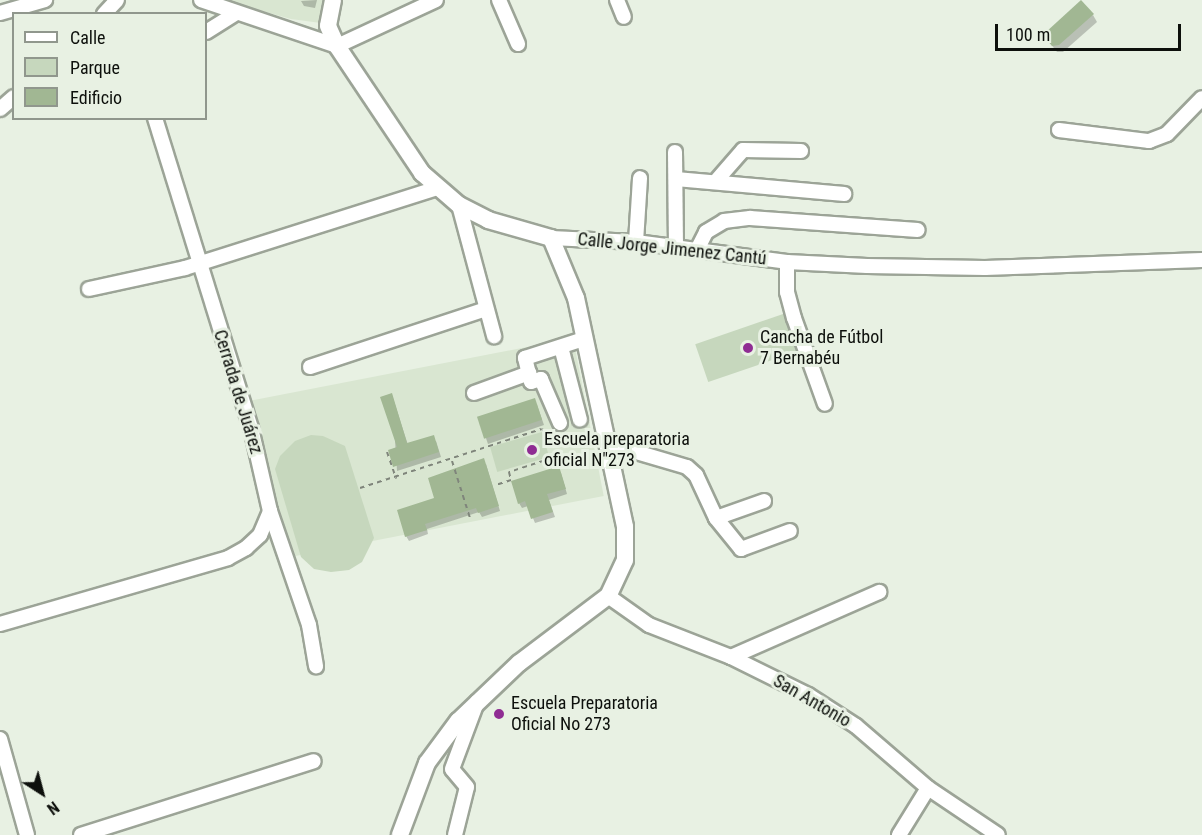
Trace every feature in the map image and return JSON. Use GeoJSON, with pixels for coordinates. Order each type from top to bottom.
{"type":"FeatureCollection","features":[{"type":"Feature","properties":{"kind":"main road","name":"Calle Jorge Jimenez Cantú"},"geometry":{"type":"LineString","coordinates":[[333,0],[328,26],[337,46],[398,140],[437,188],[459,206],[508,229],[551,238]]}},
{"type":"Feature","properties":{"kind":"main road"},"geometry":{"type":"LineString","coordinates":[[400,835],[427,763],[477,699],[519,663],[608,596],[621,576],[626,544],[609,444],[565,266],[551,238]]}},
{"type":"Feature","properties":{"kind":"street"},"geometry":{"type":"LineString","coordinates":[[7,6],[45,0]]}},
{"type":"Feature","properties":{"kind":"street"},"geometry":{"type":"LineString","coordinates":[[106,12],[117,0]]}},
{"type":"Feature","properties":{"kind":"street"},"geometry":{"type":"LineString","coordinates":[[201,0],[233,8],[337,46],[436,0]]}},
{"type":"Feature","properties":{"kind":"street"},"geometry":{"type":"LineString","coordinates":[[499,0],[518,44]]}},
{"type":"Feature","properties":{"kind":"street"},"geometry":{"type":"LineString","coordinates":[[617,0],[624,17]]}},
{"type":"Feature","properties":{"kind":"street"},"geometry":{"type":"LineString","coordinates":[[207,31],[233,8]]}},
{"type":"Feature","properties":{"kind":"street"},"geometry":{"type":"LineString","coordinates":[[1059,130],[1149,141],[1167,134],[1202,98]]}},
{"type":"Feature","properties":{"kind":"street"},"geometry":{"type":"LineString","coordinates":[[0,109],[12,99]]}},
{"type":"Feature","properties":{"kind":"street","name":"Cerrada de Juárez"},"geometry":{"type":"LineString","coordinates":[[156,120],[198,263],[251,428],[270,511],[309,625],[316,666]]}},
{"type":"Feature","properties":{"kind":"street"},"geometry":{"type":"LineString","coordinates":[[716,181],[743,150],[754,147],[801,151]]}},
{"type":"Feature","properties":{"kind":"street"},"geometry":{"type":"LineString","coordinates":[[675,152],[676,247]]}},
{"type":"Feature","properties":{"kind":"street"},"geometry":{"type":"LineString","coordinates":[[636,242],[640,178]]}},
{"type":"Feature","properties":{"kind":"street"},"geometry":{"type":"LineString","coordinates":[[676,179],[844,194]]}},
{"type":"Feature","properties":{"kind":"street"},"geometry":{"type":"LineString","coordinates":[[89,289],[198,263],[437,188]]}},
{"type":"Feature","properties":{"kind":"street"},"geometry":{"type":"LineString","coordinates":[[459,206],[494,336]]}},
{"type":"Feature","properties":{"kind":"street"},"geometry":{"type":"LineString","coordinates":[[697,250],[706,232],[724,221],[750,218],[918,230]]}},
{"type":"Feature","properties":{"kind":"street","name":"Calle Jorge Jimenez Cantú"},"geometry":{"type":"LineString","coordinates":[[551,238],[636,242],[787,262],[985,268],[1202,260]]}},
{"type":"Feature","properties":{"kind":"street"},"geometry":{"type":"LineString","coordinates":[[787,262],[787,292],[825,404]]}},
{"type":"Feature","properties":{"kind":"street"},"geometry":{"type":"LineString","coordinates":[[310,367],[486,309]]}},
{"type":"Feature","properties":{"kind":"street"},"geometry":{"type":"LineString","coordinates":[[560,423],[541,379],[531,382],[525,358],[584,339]]}},
{"type":"Feature","properties":{"kind":"street"},"geometry":{"type":"LineString","coordinates":[[561,347],[580,420]]}},
{"type":"Feature","properties":{"kind":"street"},"geometry":{"type":"LineString","coordinates":[[474,393],[529,373]]}},
{"type":"Feature","properties":{"kind":"street"},"geometry":{"type":"LineString","coordinates":[[609,444],[687,467],[696,475],[716,518],[741,549],[790,531]]}},
{"type":"Feature","properties":{"kind":"street"},"geometry":{"type":"LineString","coordinates":[[716,518],[764,501]]}},
{"type":"Feature","properties":{"kind":"street"},"geometry":{"type":"LineString","coordinates":[[0,624],[228,558],[246,549],[260,534],[270,511]]}},
{"type":"Feature","properties":{"kind":"street"},"geometry":{"type":"LineString","coordinates":[[731,657],[879,592]]}},
{"type":"Feature","properties":{"kind":"street","name":"San Antonio"},"geometry":{"type":"LineString","coordinates":[[608,596],[649,625],[731,657],[808,695],[856,726],[928,788],[998,835]]}},
{"type":"Feature","properties":{"kind":"street"},"geometry":{"type":"LineString","coordinates":[[454,835],[466,787],[452,769],[477,699]]}},
{"type":"Feature","properties":{"kind":"street"},"geometry":{"type":"LineString","coordinates":[[0,739],[27,835]]}},
{"type":"Feature","properties":{"kind":"street"},"geometry":{"type":"LineString","coordinates":[[81,835],[314,761]]}},
{"type":"Feature","properties":{"kind":"street"},"geometry":{"type":"LineString","coordinates":[[899,835],[928,788]]}},
{"type":"Feature","properties":{"kind":"path"},"geometry":{"type":"LineString","coordinates":[[546,446],[605,428]]}},
{"type":"Feature","properties":{"kind":"path"},"geometry":{"type":"LineString","coordinates":[[360,488],[452,461],[471,450],[542,429],[556,442],[561,455],[508,472],[511,480],[496,485]]}},
{"type":"Feature","properties":{"kind":"path"},"geometry":{"type":"LineString","coordinates":[[387,452],[396,478]]}},
{"type":"Feature","properties":{"kind":"path"},"geometry":{"type":"LineString","coordinates":[[452,461],[470,518]]}},
{"type":"Feature","properties":{"kind":"shaded area"},"geometry":{"type":"Polygon","coordinates":[[[223,0],[323,0],[321,23],[291,19],[223,0]]]}},
{"type":"Feature","properties":{"kind":"shaded area","name":"Escuela preparatoria oficial N\"273"},"geometry":{"type":"Polygon","coordinates":[[[573,338],[604,496],[279,559],[248,401],[573,338]]]}},
{"type":"Feature","properties":{"kind":"green space","name":"Cancha de Fútbol 7 Bernabéu"},"geometry":{"type":"Polygon","coordinates":[[[786,313],[799,351],[708,382],[695,344],[786,313]]]}},
{"type":"Feature","properties":{"kind":"green space"},"geometry":{"type":"Polygon","coordinates":[[[542,432],[549,457],[497,472],[490,447],[542,432]]]}},
{"type":"Feature","properties":{"kind":"green space"},"geometry":{"type":"Polygon","coordinates":[[[311,435],[323,436],[345,446],[374,538],[362,562],[349,570],[331,572],[314,569],[301,557],[275,469],[280,456],[295,441],[311,435]]]}},
{"type":"Feature","properties":{"kind":"building"},"geometry":{"type":"Polygon","coordinates":[[[1081,0],[1094,14],[1059,45],[1052,46],[1046,39],[1046,32],[1081,0]]]}},
{"type":"Feature","properties":{"kind":"building"},"geometry":{"type":"Polygon","coordinates":[[[392,393],[407,443],[434,435],[439,452],[393,467],[388,450],[397,447],[380,397],[392,393]]]}},
{"type":"Feature","properties":{"kind":"building"},"geometry":{"type":"Polygon","coordinates":[[[535,398],[542,420],[484,439],[477,417],[535,398]]]}},
{"type":"Feature","properties":{"kind":"building"},"geometry":{"type":"Polygon","coordinates":[[[484,458],[499,506],[478,513],[476,508],[425,524],[427,530],[405,537],[397,510],[434,498],[428,478],[484,458]]]}},
{"type":"Feature","properties":{"kind":"building"},"geometry":{"type":"Polygon","coordinates":[[[559,466],[566,489],[547,494],[553,512],[531,519],[525,501],[518,504],[511,481],[559,466]]]}},
{"type":"Feature","properties":{"kind":"place","name":"Cancha de Fútbol 7 Bernabéu"},"geometry":{"type":"Point","coordinates":[748,348]}},
{"type":"Feature","properties":{"kind":"place","name":"Escuela preparatoria oficial N\"273"},"geometry":{"type":"Point","coordinates":[532,450]}},
{"type":"Feature","properties":{"kind":"place","name":"Escuela Preparatoria Oficial No 273"},"geometry":{"type":"Point","coordinates":[499,714]}}]}
